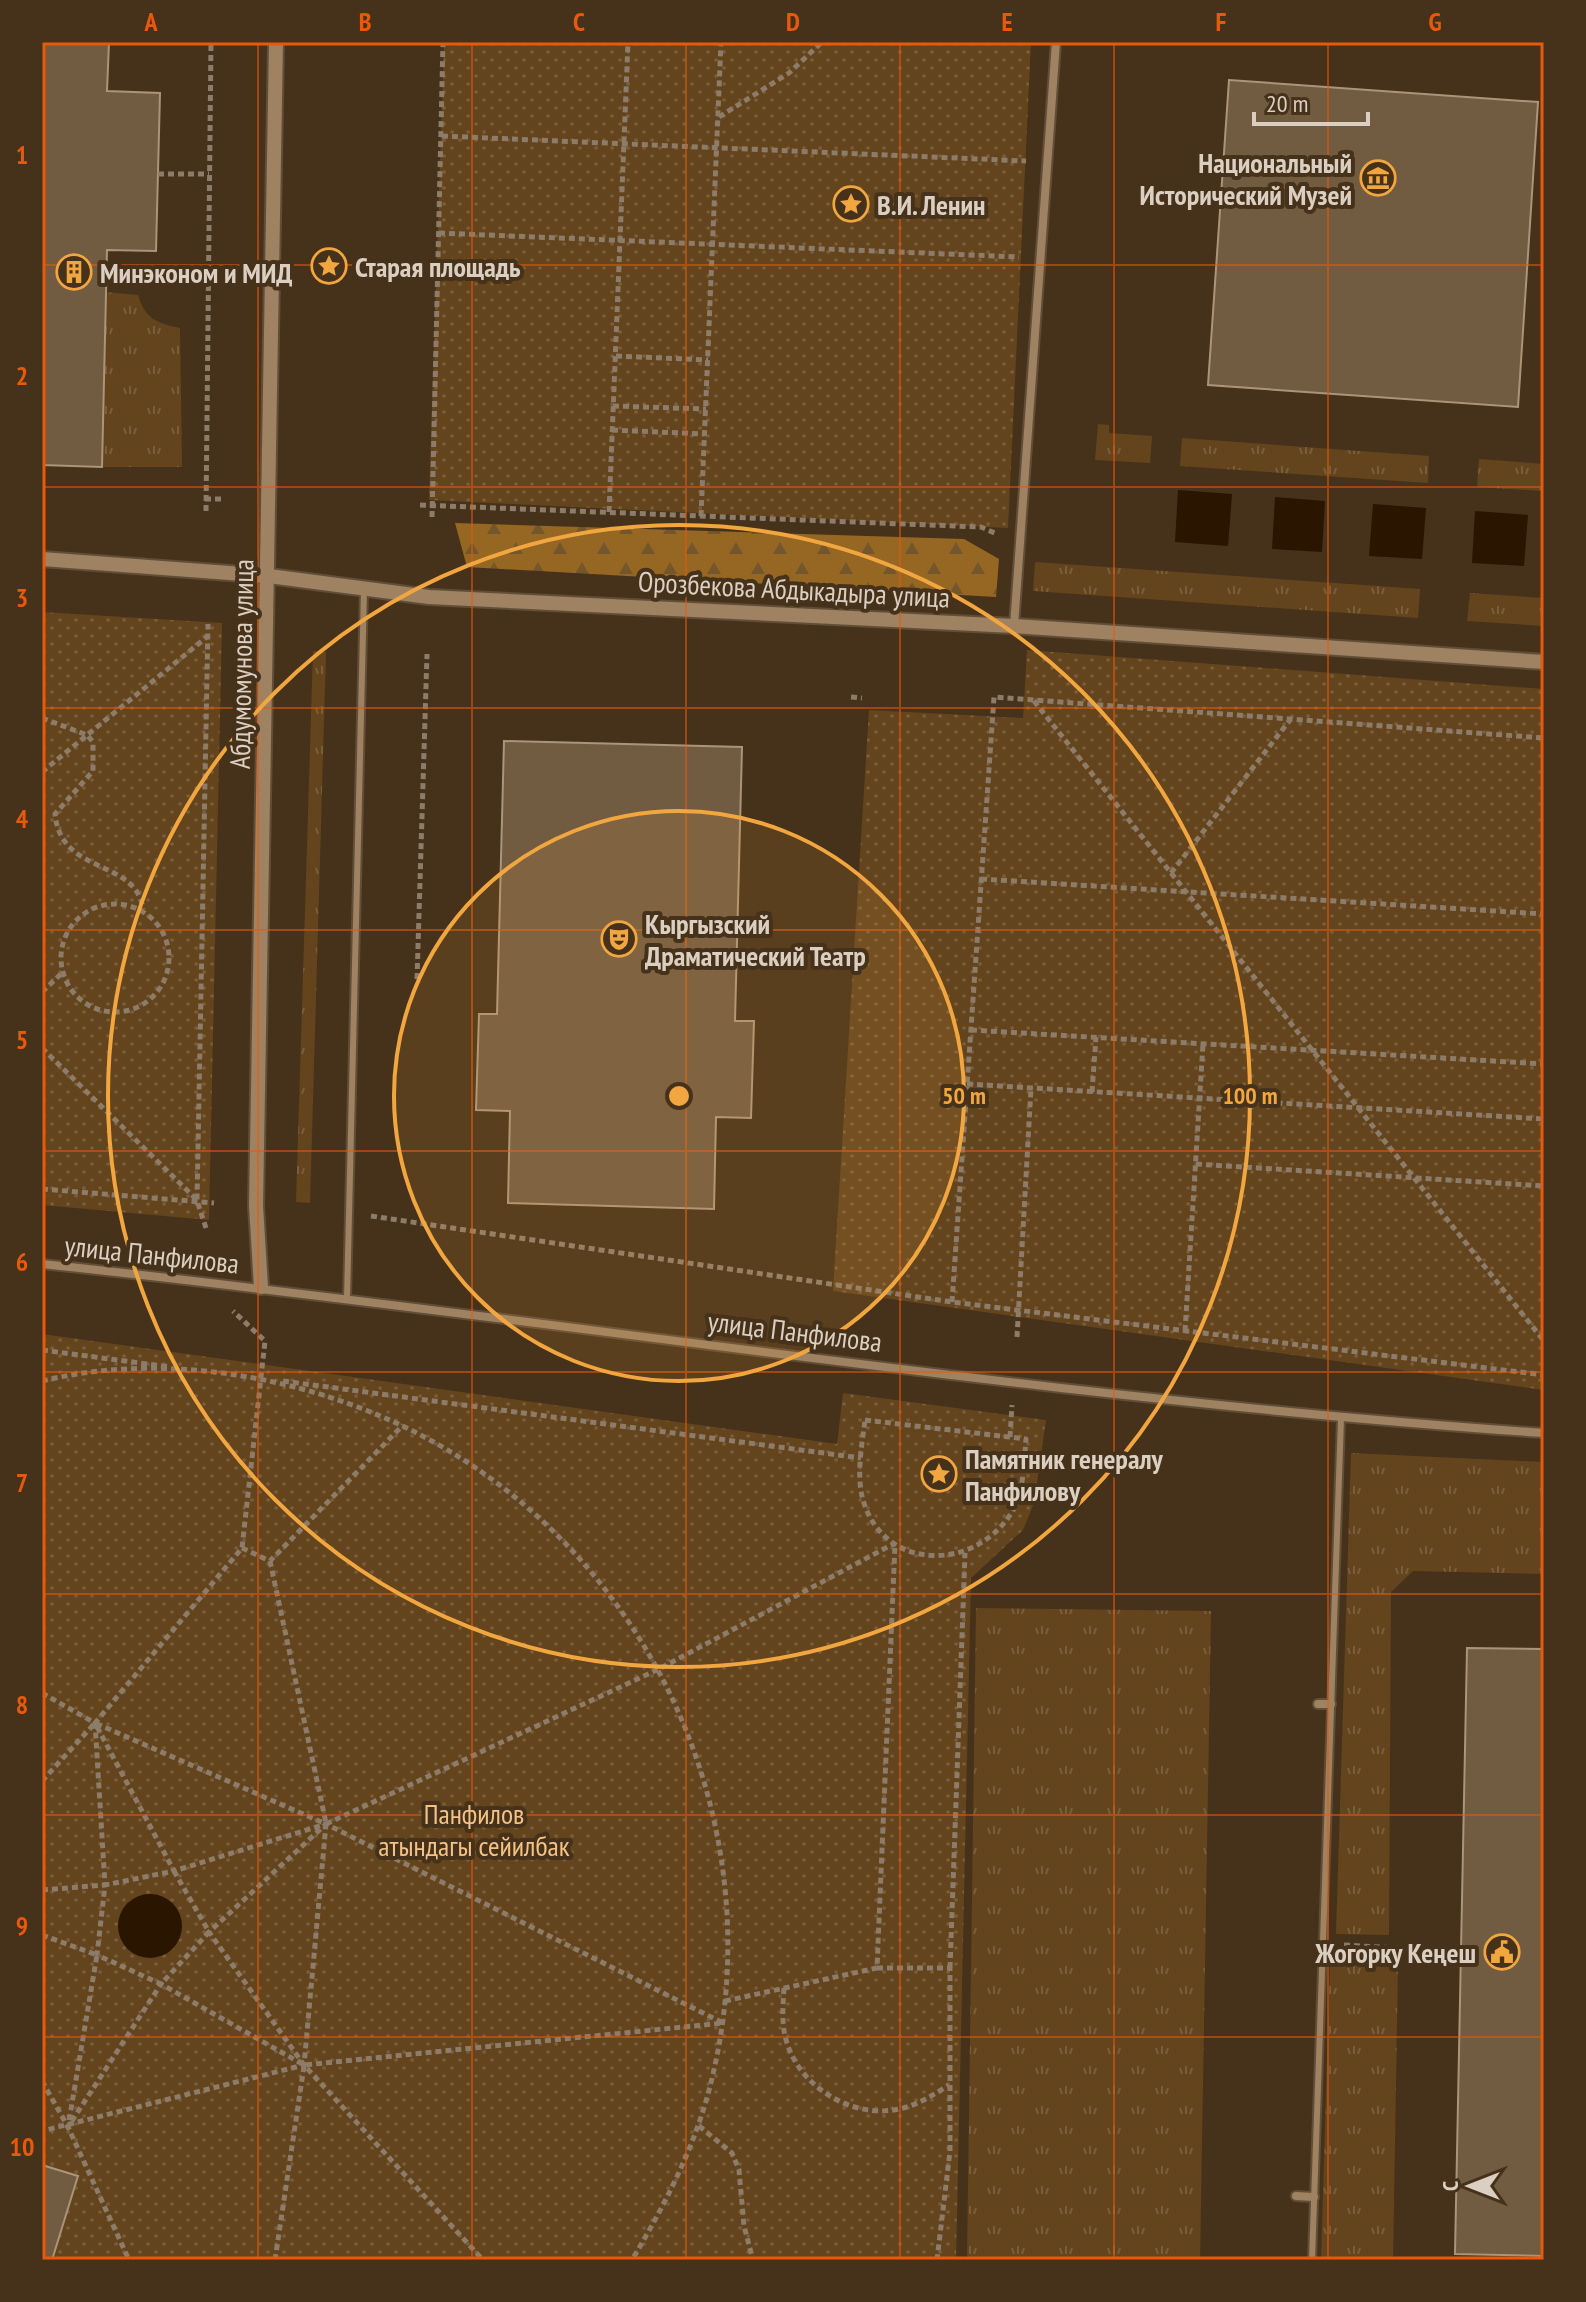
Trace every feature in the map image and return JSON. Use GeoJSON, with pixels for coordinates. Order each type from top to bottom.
{"type":"FeatureCollection","features":[{"type":"Feature","properties":{"kind":"street","name":"Абдумомунова улица"},"geometry":{"type":"LineString","coordinates":[[261,1287],[256,1206],[276,42]]}},
{"type":"Feature","properties":{"kind":"street"},"geometry":{"type":"LineString","coordinates":[[1014,626],[1056,42]]}},
{"type":"Feature","properties":{"kind":"street","name":"Орозбекова Абдыкадыра улица"},"geometry":{"type":"LineString","coordinates":[[42,559],[269,576],[429,597],[1014,626],[1544,662]]}},
{"type":"Feature","properties":{"kind":"street","name":"улица Панфилова"},"geometry":{"type":"LineString","coordinates":[[42,1264],[261,1287],[1341,1419],[1544,1433]]}},
{"type":"Feature","properties":{"kind":"street"},"geometry":{"type":"LineString","coordinates":[[1318,1704],[1331,1704]]}},
{"type":"Feature","properties":{"kind":"street"},"geometry":{"type":"LineString","coordinates":[[1296,2196],[1314,2197]]}},
{"type":"Feature","properties":{"kind":"lane"},"geometry":{"type":"LineString","coordinates":[[347,1298],[364,589]]}},
{"type":"Feature","properties":{"kind":"lane"},"geometry":{"type":"LineString","coordinates":[[1312,2260],[1341,1419]]}},
{"type":"Feature","properties":{"kind":"path"},"geometry":{"type":"LineString","coordinates":[[206,511],[211,42]]}},
{"type":"Feature","properties":{"kind":"path"},"geometry":{"type":"LineString","coordinates":[[432,517],[443,42]]}},
{"type":"Feature","properties":{"kind":"path"},"geometry":{"type":"LineString","coordinates":[[609,512],[628,42]]}},
{"type":"Feature","properties":{"kind":"path"},"geometry":{"type":"LineString","coordinates":[[701,516],[721,42]]}},
{"type":"Feature","properties":{"kind":"path"},"geometry":{"type":"LineString","coordinates":[[718,118],[789,73],[822,42]]}},
{"type":"Feature","properties":{"kind":"path"},"geometry":{"type":"LineString","coordinates":[[442,136],[1047,161]]}},
{"type":"Feature","properties":{"kind":"path"},"geometry":{"type":"LineString","coordinates":[[158,174],[209,174]]}},
{"type":"Feature","properties":{"kind":"path"},"geometry":{"type":"LineString","coordinates":[[439,233],[1040,258]]}},
{"type":"Feature","properties":{"kind":"path"},"geometry":{"type":"LineString","coordinates":[[616,356],[708,360]]}},
{"type":"Feature","properties":{"kind":"path"},"geometry":{"type":"LineString","coordinates":[[613,406],[706,409]]}},
{"type":"Feature","properties":{"kind":"path"},"geometry":{"type":"LineString","coordinates":[[612,430],[704,434]]}},
{"type":"Feature","properties":{"kind":"path"},"geometry":{"type":"LineString","coordinates":[[205,499],[223,499]]}},
{"type":"Feature","properties":{"kind":"path"},"geometry":{"type":"LineString","coordinates":[[420,505],[981,527]]}},
{"type":"Feature","properties":{"kind":"path"},"geometry":{"type":"LineString","coordinates":[[206,1228],[197,1201],[208,624]]}},
{"type":"Feature","properties":{"kind":"path"},"geometry":{"type":"LineString","coordinates":[[42,772],[209,635]]}},
{"type":"Feature","properties":{"kind":"path"},"geometry":{"type":"LineString","coordinates":[[417,979],[427,654]]}},
{"type":"Feature","properties":{"kind":"path"},"geometry":{"type":"LineString","coordinates":[[851,697],[862,698]]}},
{"type":"Feature","properties":{"kind":"path"},"geometry":{"type":"LineString","coordinates":[[952,1302],[994,697],[1544,738]]}},
{"type":"Feature","properties":{"kind":"path"},"geometry":{"type":"LineString","coordinates":[[1033,700],[1544,1341]]}},
{"type":"Feature","properties":{"kind":"path"},"geometry":{"type":"LineString","coordinates":[[42,718],[87,735],[93,742],[93,771],[55,814],[63,843],[74,854],[131,883],[141,896],[143,910],[164,934],[169,966],[164,982],[142,1006],[110,1013],[80,1000],[62,973],[63,941],[81,914],[111,903],[143,910]]}},
{"type":"Feature","properties":{"kind":"path"},"geometry":{"type":"LineString","coordinates":[[1171,873],[1291,719]]}},
{"type":"Feature","properties":{"kind":"path"},"geometry":{"type":"LineString","coordinates":[[981,879],[1544,914]]}},
{"type":"Feature","properties":{"kind":"path"},"geometry":{"type":"LineString","coordinates":[[42,992],[62,973]]}},
{"type":"Feature","properties":{"kind":"path"},"geometry":{"type":"LineString","coordinates":[[971,1030],[1544,1064]]}},
{"type":"Feature","properties":{"kind":"path"},"geometry":{"type":"LineString","coordinates":[[1092,1092],[1096,1037]]}},
{"type":"Feature","properties":{"kind":"path"},"geometry":{"type":"LineString","coordinates":[[1185,1331],[1203,1044]]}},
{"type":"Feature","properties":{"kind":"path"},"geometry":{"type":"LineString","coordinates":[[42,1048],[197,1201]]}},
{"type":"Feature","properties":{"kind":"path"},"geometry":{"type":"LineString","coordinates":[[967,1084],[1544,1119]]}},
{"type":"Feature","properties":{"kind":"path"},"geometry":{"type":"LineString","coordinates":[[1017,1337],[1031,1088]]}},
{"type":"Feature","properties":{"kind":"path"},"geometry":{"type":"LineString","coordinates":[[1196,1164],[1544,1186]]}},
{"type":"Feature","properties":{"kind":"path"},"geometry":{"type":"LineString","coordinates":[[42,1189],[214,1203]]}},
{"type":"Feature","properties":{"kind":"path"},"geometry":{"type":"LineString","coordinates":[[371,1216],[952,1302],[1544,1375]]}},
{"type":"Feature","properties":{"kind":"path"},"geometry":{"type":"LineString","coordinates":[[42,1781],[95,1723],[242,1548],[265,1341],[233,1311]]}},
{"type":"Feature","properties":{"kind":"path"},"geometry":{"type":"LineString","coordinates":[[42,1350],[861,1458]]}},
{"type":"Feature","properties":{"kind":"path"},"geometry":{"type":"LineString","coordinates":[[42,1381],[121,1370],[190,1370]]}},
{"type":"Feature","properties":{"kind":"path"},"geometry":{"type":"LineString","coordinates":[[259,1378],[332,1397],[403,1425],[455,1453],[505,1487],[550,1526],[592,1570],[659,1669],[684,1720],[717,1830],[726,1886],[728,1944],[723,2023],[699,2126],[668,2200],[632,2260]]}},
{"type":"Feature","properties":{"kind":"path"},"geometry":{"type":"LineString","coordinates":[[1010,1437],[1012,1405]]}},
{"type":"Feature","properties":{"kind":"path"},"geometry":{"type":"LineString","coordinates":[[865,1420],[1026,1439],[1014,1509],[991,1539],[965,1553],[929,1556],[895,1543],[874,1523],[862,1499],[861,1458],[865,1420]]}},
{"type":"Feature","properties":{"kind":"path"},"geometry":{"type":"LineString","coordinates":[[270,1561],[403,1425]]}},
{"type":"Feature","properties":{"kind":"path"},"geometry":{"type":"LineString","coordinates":[[42,1890],[105,1885],[174,1871],[326,1824],[659,1669],[895,1543]]}},
{"type":"Feature","properties":{"kind":"path"},"geometry":{"type":"LineString","coordinates":[[877,1968],[895,1543]]}},
{"type":"Feature","properties":{"kind":"path"},"geometry":{"type":"LineString","coordinates":[[242,1548],[270,1561]]}},
{"type":"Feature","properties":{"kind":"path"},"geometry":{"type":"LineString","coordinates":[[937,2260],[950,2151],[950,1968],[965,1553]]}},
{"type":"Feature","properties":{"kind":"path"},"geometry":{"type":"LineString","coordinates":[[270,1561],[326,1824],[304,2065],[275,2260]]}},
{"type":"Feature","properties":{"kind":"path"},"geometry":{"type":"LineString","coordinates":[[42,1693],[95,1723],[326,1824],[723,2023]]}},
{"type":"Feature","properties":{"kind":"path"},"geometry":{"type":"LineString","coordinates":[[95,1723],[209,1932],[304,2065],[483,2260]]}},
{"type":"Feature","properties":{"kind":"path"},"geometry":{"type":"LineString","coordinates":[[68,2127],[97,1955],[105,1885],[95,1723]]}},
{"type":"Feature","properties":{"kind":"path"},"geometry":{"type":"LineString","coordinates":[[68,2127],[161,1984],[209,1932],[326,1824]]}},
{"type":"Feature","properties":{"kind":"path"},"geometry":{"type":"LineString","coordinates":[[42,1935],[97,1955],[161,1984],[304,2065]]}},
{"type":"Feature","properties":{"kind":"path"},"geometry":{"type":"LineString","coordinates":[[1323,1944],[1431,1950]]}},
{"type":"Feature","properties":{"kind":"path"},"geometry":{"type":"LineString","coordinates":[[725,2001],[877,1968],[950,1968]]}},
{"type":"Feature","properties":{"kind":"path"},"geometry":{"type":"LineString","coordinates":[[784,1988],[782,2016],[787,2044],[799,2069],[819,2089],[843,2104],[870,2111],[898,2110],[925,2100],[950,2084]]}},
{"type":"Feature","properties":{"kind":"path"},"geometry":{"type":"LineString","coordinates":[[42,2131],[68,2127],[304,2065],[723,2023]]}},
{"type":"Feature","properties":{"kind":"path"},"geometry":{"type":"LineString","coordinates":[[42,2081],[68,2127],[129,2260]]}},
{"type":"Feature","properties":{"kind":"path"},"geometry":{"type":"LineString","coordinates":[[699,2126],[732,2153],[739,2170],[744,2226],[753,2260]]}},
{"type":"Feature","properties":{"kind":"green space"},"geometry":{"type":"Polygon","coordinates":[[[444,42],[1031,42],[1008,528],[429,500],[444,42]]]}},
{"type":"Feature","properties":{"kind":"green space"},"geometry":{"type":"Polygon","coordinates":[[[105,292],[138,295],[144,310],[153,319],[180,328],[182,467],[102,467],[105,292]]]}},
{"type":"Feature","properties":{"kind":"green space"},"geometry":{"type":"Polygon","coordinates":[[[1098,424],[1109,425],[1109,433],[1152,436],[1150,463],[1095,460],[1098,424]]]}},
{"type":"Feature","properties":{"kind":"green space"},"geometry":{"type":"Polygon","coordinates":[[[1182,438],[1429,456],[1428,483],[1180,466],[1182,438]]]}},
{"type":"Feature","properties":{"kind":"green space"},"geometry":{"type":"Polygon","coordinates":[[[1479,459],[1544,464],[1544,491],[1477,487],[1479,459]]]}},
{"type":"Feature","properties":{"kind":"green space"},"geometry":{"type":"Polygon","coordinates":[[[455,523],[964,539],[999,559],[996,597],[467,567],[455,523]]]}},
{"type":"Feature","properties":{"kind":"green space"},"geometry":{"type":"Polygon","coordinates":[[[1035,562],[1420,589],[1418,618],[1033,591],[1035,562]]]}},
{"type":"Feature","properties":{"kind":"green space"},"geometry":{"type":"Polygon","coordinates":[[[1470,593],[1544,598],[1544,626],[1467,621],[1470,593]]]}},
{"type":"Feature","properties":{"kind":"green space"},"geometry":{"type":"Polygon","coordinates":[[[42,612],[222,623],[209,1220],[42,1205],[42,612]]]}},
{"type":"Feature","properties":{"kind":"green space"},"geometry":{"type":"Polygon","coordinates":[[[1027,650],[1544,689],[1544,1390],[833,1291],[869,710],[1023,718],[1027,650]]]}},
{"type":"Feature","properties":{"kind":"green space"},"geometry":{"type":"Polygon","coordinates":[[[313,651],[326,652],[310,1203],[296,1202],[313,651]]]}},
{"type":"Feature","properties":{"kind":"green space","name":"Панфилов атындагы сейилбак"},"geometry":{"type":"Polygon","coordinates":[[[42,1334],[837,1444],[843,1393],[1046,1420],[1034,1503],[1023,1530],[971,1578],[956,2260],[42,2260],[42,1334]]]}},
{"type":"Feature","properties":{"kind":"green space"},"geometry":{"type":"Polygon","coordinates":[[[1351,1453],[1544,1462],[1544,1574],[1413,1571],[1391,1592],[1389,1935],[1336,1934],[1351,1453]]]}},
{"type":"Feature","properties":{"kind":"green space"},"geometry":{"type":"Polygon","coordinates":[[[976,1608],[1211,1611],[1200,2260],[967,2260],[976,1608]]]}},
{"type":"Feature","properties":{"kind":"green space"},"geometry":{"type":"Polygon","coordinates":[[[1330,1962],[1398,1964],[1393,2260],[1321,2260],[1330,1962]]]}},
{"type":"Feature","properties":{"kind":"shaded area"},"geometry":{"type":"Polygon","coordinates":[[[1178,490],[1232,494],[1228,546],[1175,542],[1178,490]]]}},
{"type":"Feature","properties":{"kind":"shaded area"},"geometry":{"type":"Polygon","coordinates":[[[1275,497],[1325,501],[1322,552],[1272,549],[1275,497]]]}},
{"type":"Feature","properties":{"kind":"shaded area"},"geometry":{"type":"Polygon","coordinates":[[[1373,504],[1426,508],[1422,559],[1369,556],[1373,504]]]}},
{"type":"Feature","properties":{"kind":"shaded area"},"geometry":{"type":"Polygon","coordinates":[[[1475,511],[1528,515],[1524,566],[1472,563],[1475,511]]]}},
{"type":"Feature","properties":{"kind":"shaded area"},"geometry":{"type":"Polygon","coordinates":[[[150,1894],[162,1896],[173,1903],[180,1914],[180,1938],[173,1949],[162,1956],[150,1958],[138,1956],[127,1949],[120,1938],[118,1926],[120,1914],[127,1903],[138,1896],[150,1894]]]}},
{"type":"Feature","properties":{"kind":"building","name":"Минэконом и МИД"},"geometry":{"type":"Polygon","coordinates":[[[42,42],[109,42],[107,91],[160,93],[156,251],[107,250],[102,467],[42,465],[42,42]]]}},
{"type":"Feature","properties":{"kind":"building","name":"Национальный Исторический Музей"},"geometry":{"type":"Polygon","coordinates":[[[1229,80],[1538,102],[1518,407],[1208,385],[1229,80]]]}},
{"type":"Feature","properties":{"kind":"building"},"geometry":{"type":"Polygon","coordinates":[[[504,741],[742,747],[735,1021],[754,1021],[751,1118],[716,1117],[714,1209],[508,1203],[510,1111],[476,1110],[479,1014],[497,1014],[504,741]]]}},
{"type":"Feature","properties":{"kind":"building","name":"Жогорку Кеңеш"},"geometry":{"type":"Polygon","coordinates":[[[1467,1648],[1544,1649],[1544,2256],[1455,2254],[1467,1648]]]}},
{"type":"Feature","properties":{"kind":"building"},"geometry":{"type":"Polygon","coordinates":[[[42,2165],[78,2176],[52,2260],[42,2260],[42,2165]]]}},
{"type":"Feature","properties":{"kind":"place","name":"Национальный Исторический Музей"},"geometry":{"type":"Point","coordinates":[1378,178]}},
{"type":"Feature","properties":{"kind":"place","name":"В.И. Ленин"},"geometry":{"type":"Point","coordinates":[851,204]}},
{"type":"Feature","properties":{"kind":"place","name":"Старая площадь"},"geometry":{"type":"Point","coordinates":[329,266]}},
{"type":"Feature","properties":{"kind":"place","name":"Минэконом и МИД"},"geometry":{"type":"Point","coordinates":[74,272]}},
{"type":"Feature","properties":{"kind":"place","name":"Кыргызский Драматический Театр"},"geometry":{"type":"Point","coordinates":[619,939]}},
{"type":"Feature","properties":{"kind":"place","name":"Памятник генералу Панфилову"},"geometry":{"type":"Point","coordinates":[939,1474]}},
{"type":"Feature","properties":{"kind":"place","name":"Жогорку Кеңеш"},"geometry":{"type":"Point","coordinates":[1502,1952]}}]}
